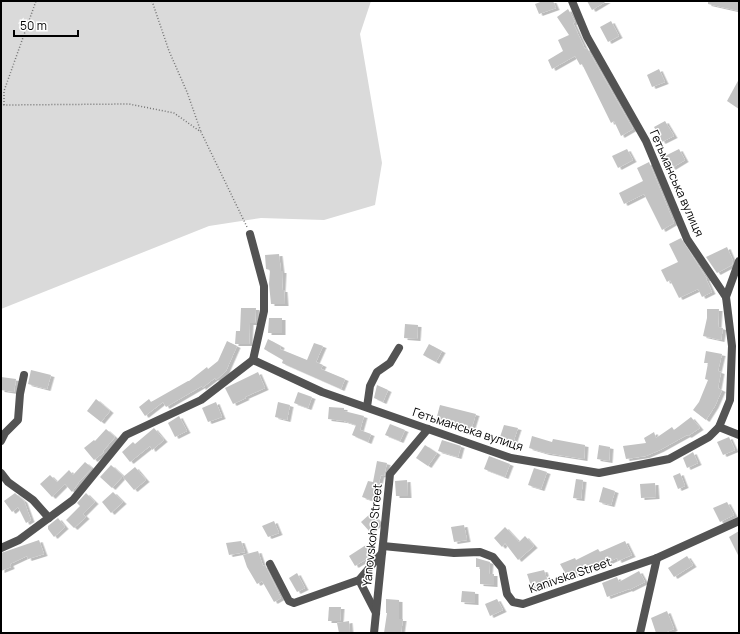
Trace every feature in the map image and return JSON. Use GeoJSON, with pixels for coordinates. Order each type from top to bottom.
{"type":"FeatureCollection","features":[{"type":"Feature","properties":{"kind":"street","name":"Гетьманська вулиця"},"geometry":{"type":"LineString","coordinates":[[253,360],[322,392],[511,458],[599,473],[669,459],[709,436],[719,427],[730,400],[732,346],[726,297],[688,239],[646,141],[587,37],[572,1]]}},
{"type":"Feature","properties":{"kind":"street"},"geometry":{"type":"LineString","coordinates":[[1,548],[19,540],[73,500],[126,435],[201,400],[253,360],[264,311],[264,286],[250,234]]}},
{"type":"Feature","properties":{"kind":"street"},"geometry":{"type":"LineString","coordinates":[[726,297],[739,261]]}},
{"type":"Feature","properties":{"kind":"street"},"geometry":{"type":"LineString","coordinates":[[367,407],[370,386],[377,372],[390,363],[399,348]]}},
{"type":"Feature","properties":{"kind":"street"},"geometry":{"type":"LineString","coordinates":[[1,441],[5,433],[18,420],[20,394],[24,375]]}},
{"type":"Feature","properties":{"kind":"street"},"geometry":{"type":"LineString","coordinates":[[719,427],[739,435]]}},
{"type":"Feature","properties":{"kind":"street","name":"Yanovskoho Street"},"geometry":{"type":"LineString","coordinates":[[374,633],[390,474],[428,429]]}},
{"type":"Feature","properties":{"kind":"street"},"geometry":{"type":"LineString","coordinates":[[1,473],[8,482],[33,500],[49,518]]}},
{"type":"Feature","properties":{"kind":"street","name":"Kanivska Street"},"geometry":{"type":"LineString","coordinates":[[382,550],[454,553],[480,552],[493,557],[502,568],[506,594],[513,602],[523,604],[657,558],[739,521]]}},
{"type":"Feature","properties":{"kind":"street"},"geometry":{"type":"LineString","coordinates":[[270,564],[289,601],[294,603],[359,580],[382,550]]}},
{"type":"Feature","properties":{"kind":"street"},"geometry":{"type":"LineString","coordinates":[[640,633],[657,558]]}},
{"type":"Feature","properties":{"kind":"street"},"geometry":{"type":"LineString","coordinates":[[359,580],[376,613]]}},
{"type":"Feature","properties":{"kind":"path"},"geometry":{"type":"LineString","coordinates":[[4,105],[4,91],[36,1]]}},
{"type":"Feature","properties":{"kind":"path"},"geometry":{"type":"LineString","coordinates":[[152,1],[169,51],[187,92],[201,132],[250,234]]}},
{"type":"Feature","properties":{"kind":"path"},"geometry":{"type":"LineString","coordinates":[[1,103],[4,105],[129,104],[174,113],[201,132]]}},
{"type":"Feature","properties":{"kind":"shaded area"},"geometry":{"type":"Polygon","coordinates":[[[1,1],[371,1],[360,34],[382,163],[375,205],[324,220],[261,218],[209,226],[1,309],[1,1]]]}},
{"type":"Feature","properties":{"kind":"building"},"geometry":{"type":"Polygon","coordinates":[[[543,1],[553,1],[556,8],[539,14],[535,4],[543,1]]]}},
{"type":"Feature","properties":{"kind":"building"},"geometry":{"type":"Polygon","coordinates":[[[587,1],[607,1],[592,10],[587,1]]]}},
{"type":"Feature","properties":{"kind":"building"},"geometry":{"type":"Polygon","coordinates":[[[708,1],[739,1],[739,11],[708,4],[708,1]]]}},
{"type":"Feature","properties":{"kind":"building"},"geometry":{"type":"Polygon","coordinates":[[[568,9],[575,22],[573,23],[585,49],[587,48],[633,129],[621,136],[614,121],[611,123],[582,64],[580,65],[575,56],[552,69],[548,60],[563,51],[558,40],[569,35],[557,17],[568,9]]]}},
{"type":"Feature","properties":{"kind":"building"},"geometry":{"type":"Polygon","coordinates":[[[611,21],[619,36],[608,42],[600,27],[611,21]]]}},
{"type":"Feature","properties":{"kind":"building"},"geometry":{"type":"Polygon","coordinates":[[[659,69],[665,82],[652,87],[647,75],[659,69]]]}},
{"type":"Feature","properties":{"kind":"building"},"geometry":{"type":"Polygon","coordinates":[[[739,79],[739,109],[727,101],[739,79]]]}},
{"type":"Feature","properties":{"kind":"building"},"geometry":{"type":"Polygon","coordinates":[[[665,121],[674,136],[662,142],[654,127],[665,121]]]}},
{"type":"Feature","properties":{"kind":"building"},"geometry":{"type":"Polygon","coordinates":[[[627,149],[633,160],[618,168],[612,156],[627,149]]]}},
{"type":"Feature","properties":{"kind":"building"},"geometry":{"type":"Polygon","coordinates":[[[679,149],[685,160],[672,168],[665,156],[679,149]]]}},
{"type":"Feature","properties":{"kind":"building"},"geometry":{"type":"Polygon","coordinates":[[[649,162],[674,223],[662,230],[644,194],[624,204],[619,193],[643,181],[637,168],[649,162]]]}},
{"type":"Feature","properties":{"kind":"building"},"geometry":{"type":"Polygon","coordinates":[[[681,238],[707,279],[712,292],[702,297],[698,289],[679,298],[670,280],[667,282],[661,270],[678,262],[669,244],[681,238]]]}},
{"type":"Feature","properties":{"kind":"building"},"geometry":{"type":"Polygon","coordinates":[[[727,247],[733,261],[732,265],[717,273],[706,257],[727,247]]]}},
{"type":"Feature","properties":{"kind":"building"},"geometry":{"type":"Polygon","coordinates":[[[279,254],[281,271],[283,271],[282,290],[284,290],[285,304],[271,304],[269,284],[270,270],[266,269],[265,255],[279,254]]]}},
{"type":"Feature","properties":{"kind":"building"},"geometry":{"type":"Polygon","coordinates":[[[241,308],[256,308],[255,323],[250,323],[249,344],[235,344],[236,331],[240,331],[241,308]]]}},
{"type":"Feature","properties":{"kind":"building"},"geometry":{"type":"Polygon","coordinates":[[[707,309],[719,309],[718,327],[723,328],[721,340],[703,336],[707,318],[707,309]]]}},
{"type":"Feature","properties":{"kind":"building"},"geometry":{"type":"Polygon","coordinates":[[[269,318],[282,318],[282,333],[268,333],[269,318]]]}},
{"type":"Feature","properties":{"kind":"building"},"geometry":{"type":"Polygon","coordinates":[[[405,324],[418,325],[417,339],[404,338],[405,324]]]}},
{"type":"Feature","properties":{"kind":"building"},"geometry":{"type":"Polygon","coordinates":[[[268,339],[281,346],[280,349],[307,360],[314,343],[323,346],[316,362],[323,365],[321,369],[345,379],[341,389],[282,363],[283,360],[264,349],[268,339]]]}},
{"type":"Feature","properties":{"kind":"building"},"geometry":{"type":"Polygon","coordinates":[[[227,341],[237,346],[226,371],[216,380],[215,378],[202,388],[202,386],[166,407],[163,402],[145,416],[139,407],[149,399],[151,402],[189,381],[207,367],[208,369],[218,361],[227,341]]]}},
{"type":"Feature","properties":{"kind":"building"},"geometry":{"type":"Polygon","coordinates":[[[429,344],[442,351],[436,362],[423,355],[429,344]]]}},
{"type":"Feature","properties":{"kind":"building"},"geometry":{"type":"Polygon","coordinates":[[[706,351],[722,354],[718,371],[721,372],[718,388],[722,390],[715,406],[706,420],[693,410],[699,402],[708,380],[705,379],[708,363],[704,363],[706,351]]]}},
{"type":"Feature","properties":{"kind":"building"},"geometry":{"type":"Polygon","coordinates":[[[31,370],[51,375],[47,389],[28,384],[31,370]]]}},
{"type":"Feature","properties":{"kind":"building"},"geometry":{"type":"Polygon","coordinates":[[[258,372],[265,388],[233,404],[225,388],[258,372]]]}},
{"type":"Feature","properties":{"kind":"building"},"geometry":{"type":"Polygon","coordinates":[[[1,377],[16,379],[14,392],[1,390],[1,377]]]}},
{"type":"Feature","properties":{"kind":"building"},"geometry":{"type":"Polygon","coordinates":[[[377,385],[388,390],[383,402],[374,398],[377,385]]]}},
{"type":"Feature","properties":{"kind":"building"},"geometry":{"type":"Polygon","coordinates":[[[298,392],[312,397],[308,408],[294,403],[298,392]]]}},
{"type":"Feature","properties":{"kind":"building"},"geometry":{"type":"Polygon","coordinates":[[[96,399],[110,411],[101,422],[87,411],[96,399]]]}},
{"type":"Feature","properties":{"kind":"building"},"geometry":{"type":"Polygon","coordinates":[[[216,402],[222,417],[208,422],[202,408],[216,402]]]}},
{"type":"Feature","properties":{"kind":"building"},"geometry":{"type":"Polygon","coordinates":[[[278,402],[290,405],[287,420],[275,417],[278,402]]]}},
{"type":"Feature","properties":{"kind":"building"},"geometry":{"type":"Polygon","coordinates":[[[440,405],[476,414],[471,430],[436,420],[440,405]]]}},
{"type":"Feature","properties":{"kind":"building"},"geometry":{"type":"Polygon","coordinates":[[[329,407],[344,408],[344,411],[364,416],[360,430],[371,434],[368,442],[352,435],[356,425],[344,421],[328,419],[329,407]]]}},
{"type":"Feature","properties":{"kind":"building"},"geometry":{"type":"Polygon","coordinates":[[[179,416],[187,431],[175,437],[168,423],[179,416]]]}},
{"type":"Feature","properties":{"kind":"building"},"geometry":{"type":"Polygon","coordinates":[[[691,417],[700,428],[688,436],[687,435],[646,456],[626,459],[623,446],[646,443],[644,438],[654,432],[656,438],[672,427],[674,430],[691,417]]]}},
{"type":"Feature","properties":{"kind":"building"},"geometry":{"type":"Polygon","coordinates":[[[390,424],[405,430],[400,441],[385,435],[390,424]]]}},
{"type":"Feature","properties":{"kind":"building"},"geometry":{"type":"Polygon","coordinates":[[[504,425],[518,428],[513,443],[499,440],[504,425]]]}},
{"type":"Feature","properties":{"kind":"building"},"geometry":{"type":"Polygon","coordinates":[[[154,428],[164,440],[152,450],[150,446],[130,462],[122,452],[133,442],[135,444],[154,428]]]}},
{"type":"Feature","properties":{"kind":"building"},"geometry":{"type":"Polygon","coordinates":[[[106,429],[115,437],[103,451],[104,452],[94,460],[84,448],[94,440],[95,441],[106,429]]]}},
{"type":"Feature","properties":{"kind":"building"},"geometry":{"type":"Polygon","coordinates":[[[532,436],[552,442],[553,439],[585,445],[584,459],[546,453],[529,448],[532,436]]]}},
{"type":"Feature","properties":{"kind":"building"},"geometry":{"type":"Polygon","coordinates":[[[729,437],[735,450],[723,455],[717,442],[729,437]]]}},
{"type":"Feature","properties":{"kind":"building"},"geometry":{"type":"Polygon","coordinates":[[[442,440],[461,446],[458,457],[438,451],[442,440]]]}},
{"type":"Feature","properties":{"kind":"building"},"geometry":{"type":"Polygon","coordinates":[[[425,445],[437,453],[428,466],[416,458],[425,445]]]}},
{"type":"Feature","properties":{"kind":"building"},"geometry":{"type":"Polygon","coordinates":[[[599,445],[610,447],[609,461],[597,459],[599,445]]]}},
{"type":"Feature","properties":{"kind":"building"},"geometry":{"type":"Polygon","coordinates":[[[693,452],[698,463],[687,468],[683,458],[693,452]]]}},
{"type":"Feature","properties":{"kind":"building"},"geometry":{"type":"Polygon","coordinates":[[[489,456],[510,464],[505,477],[484,469],[489,456]]]}},
{"type":"Feature","properties":{"kind":"building"},"geometry":{"type":"Polygon","coordinates":[[[377,461],[387,463],[384,476],[381,475],[374,501],[362,497],[368,481],[373,482],[377,461]]]}},
{"type":"Feature","properties":{"kind":"building"},"geometry":{"type":"Polygon","coordinates":[[[85,462],[92,468],[72,492],[65,484],[52,497],[40,484],[50,475],[57,482],[69,470],[73,475],[85,462]]]}},
{"type":"Feature","properties":{"kind":"building"},"geometry":{"type":"Polygon","coordinates":[[[111,465],[123,476],[112,488],[100,477],[111,465]]]}},
{"type":"Feature","properties":{"kind":"building"},"geometry":{"type":"Polygon","coordinates":[[[135,467],[146,480],[134,490],[123,477],[135,467]]]}},
{"type":"Feature","properties":{"kind":"building"},"geometry":{"type":"Polygon","coordinates":[[[534,468],[547,472],[541,489],[528,485],[534,468]]]}},
{"type":"Feature","properties":{"kind":"building"},"geometry":{"type":"Polygon","coordinates":[[[680,473],[685,486],[678,489],[673,476],[680,473]]]}},
{"type":"Feature","properties":{"kind":"building"},"geometry":{"type":"Polygon","coordinates":[[[576,479],[583,480],[581,499],[573,498],[576,479]]]}},
{"type":"Feature","properties":{"kind":"building"},"geometry":{"type":"Polygon","coordinates":[[[407,480],[408,496],[396,496],[395,481],[407,480]]]}},
{"type":"Feature","properties":{"kind":"building"},"geometry":{"type":"Polygon","coordinates":[[[655,483],[656,497],[641,498],[640,484],[655,483]]]}},
{"type":"Feature","properties":{"kind":"building"},"geometry":{"type":"Polygon","coordinates":[[[603,487],[615,491],[611,505],[599,502],[603,487]]]}},
{"type":"Feature","properties":{"kind":"building"},"geometry":{"type":"Polygon","coordinates":[[[113,492],[123,502],[111,513],[102,502],[113,492]]]}},
{"type":"Feature","properties":{"kind":"building"},"geometry":{"type":"Polygon","coordinates":[[[15,493],[24,501],[31,520],[26,523],[18,507],[12,512],[4,501],[15,493]]]}},
{"type":"Feature","properties":{"kind":"building"},"geometry":{"type":"Polygon","coordinates":[[[86,493],[95,502],[83,514],[86,517],[74,528],[66,520],[80,506],[77,503],[86,493]]]}},
{"type":"Feature","properties":{"kind":"building"},"geometry":{"type":"Polygon","coordinates":[[[727,502],[734,515],[720,522],[713,508],[727,502]]]}},
{"type":"Feature","properties":{"kind":"building"},"geometry":{"type":"Polygon","coordinates":[[[371,513],[380,522],[370,532],[361,522],[371,513]]]}},
{"type":"Feature","properties":{"kind":"building"},"geometry":{"type":"Polygon","coordinates":[[[58,518],[65,527],[54,537],[48,529],[48,526],[58,518]]]}},
{"type":"Feature","properties":{"kind":"building"},"geometry":{"type":"Polygon","coordinates":[[[274,521],[279,533],[268,537],[262,526],[274,521]]]}},
{"type":"Feature","properties":{"kind":"building"},"geometry":{"type":"Polygon","coordinates":[[[464,525],[467,540],[454,542],[451,527],[464,525]]]}},
{"type":"Feature","properties":{"kind":"building"},"geometry":{"type":"Polygon","coordinates":[[[505,527],[519,542],[525,536],[534,546],[518,560],[505,543],[502,547],[494,538],[505,527]]]}},
{"type":"Feature","properties":{"kind":"building"},"geometry":{"type":"Polygon","coordinates":[[[739,531],[739,557],[729,537],[739,531]]]}},
{"type":"Feature","properties":{"kind":"building"},"geometry":{"type":"Polygon","coordinates":[[[39,540],[44,554],[28,559],[27,556],[10,564],[11,567],[1,571],[1,553],[39,540]]]}},
{"type":"Feature","properties":{"kind":"building"},"geometry":{"type":"Polygon","coordinates":[[[241,541],[245,552],[229,555],[226,543],[241,541]]]}},
{"type":"Feature","properties":{"kind":"building"},"geometry":{"type":"Polygon","coordinates":[[[625,541],[632,555],[618,561],[617,558],[592,570],[591,567],[568,578],[560,564],[575,558],[576,560],[598,549],[600,552],[625,541]]]}},
{"type":"Feature","properties":{"kind":"building"},"geometry":{"type":"Polygon","coordinates":[[[366,545],[373,555],[355,566],[349,556],[366,545]]]}},
{"type":"Feature","properties":{"kind":"building"},"geometry":{"type":"Polygon","coordinates":[[[258,551],[263,566],[265,565],[281,598],[274,602],[262,581],[257,584],[247,567],[243,555],[258,551]]]}},
{"type":"Feature","properties":{"kind":"building"},"geometry":{"type":"Polygon","coordinates":[[[687,556],[693,565],[674,577],[668,568],[687,556]]]}},
{"type":"Feature","properties":{"kind":"building"},"geometry":{"type":"Polygon","coordinates":[[[476,558],[490,562],[489,574],[494,574],[494,585],[480,584],[480,567],[476,567],[476,558]]]}},
{"type":"Feature","properties":{"kind":"building"},"geometry":{"type":"Polygon","coordinates":[[[544,570],[549,585],[532,589],[527,574],[544,570]]]}},
{"type":"Feature","properties":{"kind":"building"},"geometry":{"type":"Polygon","coordinates":[[[639,571],[645,582],[629,590],[607,597],[602,583],[617,577],[619,582],[639,571]]]}},
{"type":"Feature","properties":{"kind":"building"},"geometry":{"type":"Polygon","coordinates":[[[297,573],[305,588],[297,592],[289,578],[297,573]]]}},
{"type":"Feature","properties":{"kind":"building"},"geometry":{"type":"Polygon","coordinates":[[[462,591],[475,592],[475,603],[461,602],[462,591]]]}},
{"type":"Feature","properties":{"kind":"building"},"geometry":{"type":"Polygon","coordinates":[[[386,599],[399,600],[399,619],[403,619],[401,633],[384,633],[387,613],[386,599]]]}},
{"type":"Feature","properties":{"kind":"building"},"geometry":{"type":"Polygon","coordinates":[[[497,599],[503,610],[490,616],[485,604],[497,599]]]}},
{"type":"Feature","properties":{"kind":"building"},"geometry":{"type":"Polygon","coordinates":[[[329,607],[341,607],[340,621],[328,621],[329,607]]]}},
{"type":"Feature","properties":{"kind":"building"},"geometry":{"type":"Polygon","coordinates":[[[667,611],[674,629],[664,633],[656,633],[651,618],[667,611]]]}},
{"type":"Feature","properties":{"kind":"building"},"geometry":{"type":"Polygon","coordinates":[[[349,621],[350,633],[339,633],[337,623],[349,621]]]}}]}
